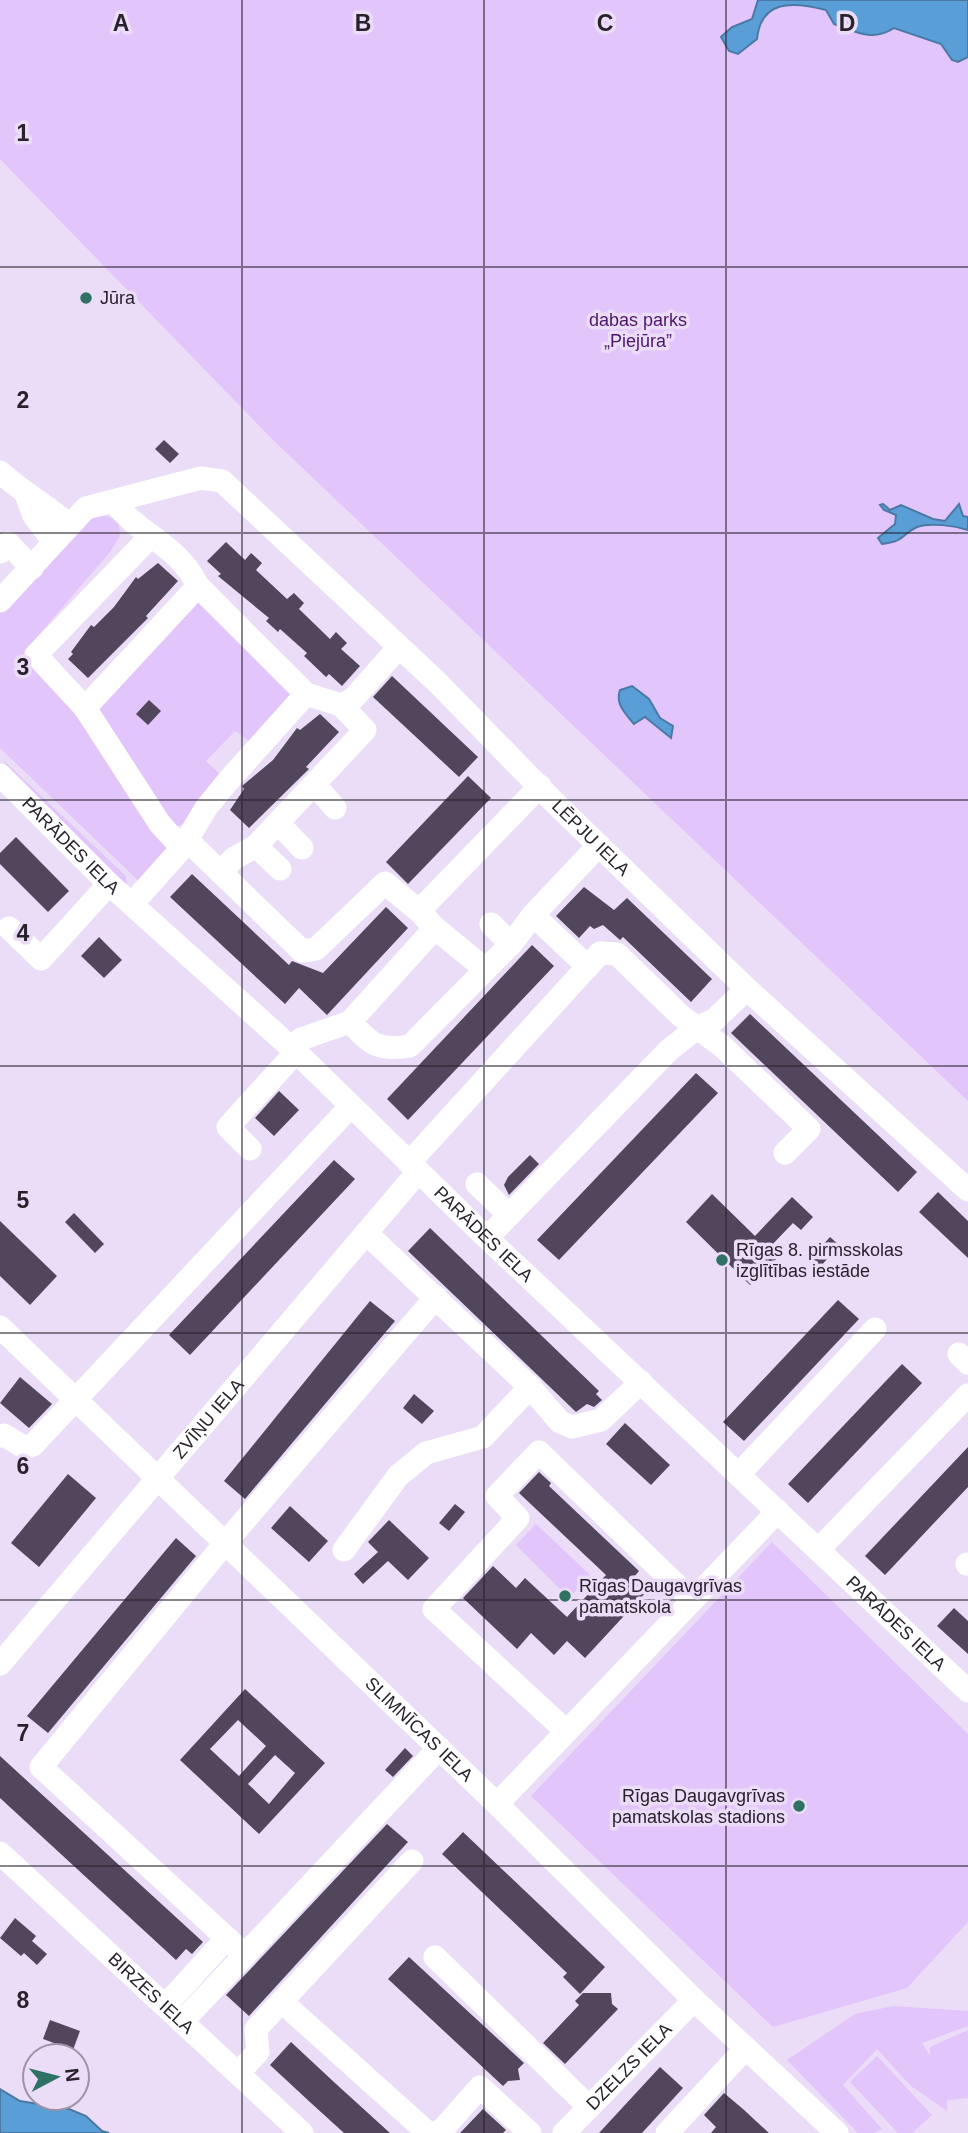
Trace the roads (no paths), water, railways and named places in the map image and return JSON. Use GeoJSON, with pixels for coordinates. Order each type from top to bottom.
{"type":"FeatureCollection","features":[{"type":"Feature","properties":{"kind":"street"},"geometry":{"type":"LineString","coordinates":[[0,472],[27,497],[45,504],[61,533]]}},
{"type":"Feature","properties":{"kind":"street","name":"LĒPJU IELA"},"geometry":{"type":"LineString","coordinates":[[114,502],[201,478],[222,481],[399,646],[747,989],[968,1190]]}},
{"type":"Feature","properties":{"kind":"street"},"geometry":{"type":"LineString","coordinates":[[0,601],[86,508],[114,502],[125,517],[150,537],[162,542],[187,564],[198,586],[306,694],[341,705],[365,730],[256,846],[233,859],[220,873]]}},
{"type":"Feature","properties":{"kind":"street"},"geometry":{"type":"LineString","coordinates":[[150,537],[36,655],[85,708],[160,824],[220,873],[302,951],[316,949],[385,883],[485,969]]}},
{"type":"Feature","properties":{"kind":"street"},"geometry":{"type":"LineString","coordinates":[[3,544],[33,568]]}},
{"type":"Feature","properties":{"kind":"street"},"geometry":{"type":"LineString","coordinates":[[85,708],[198,586]]}},
{"type":"Feature","properties":{"kind":"street"},"geometry":{"type":"LineString","coordinates":[[341,705],[353,699],[399,646]]}},
{"type":"Feature","properties":{"kind":"street"},"geometry":{"type":"LineString","coordinates":[[132,904],[185,844],[206,808],[228,781],[306,694]]}},
{"type":"Feature","properties":{"kind":"street","name":"PARĀDES IELA"},"geometry":{"type":"LineString","coordinates":[[0,775],[110,884],[293,1050],[486,1238],[968,1691]]}},
{"type":"Feature","properties":{"kind":"street"},"geometry":{"type":"LineString","coordinates":[[315,785],[335,808]]}},
{"type":"Feature","properties":{"kind":"street"},"geometry":{"type":"LineString","coordinates":[[419,911],[540,786]]}},
{"type":"Feature","properties":{"kind":"street"},"geometry":{"type":"LineString","coordinates":[[278,823],[302,848]]}},
{"type":"Feature","properties":{"kind":"street"},"geometry":{"type":"LineString","coordinates":[[350,1021],[370,1041],[387,1050],[410,1046],[510,944],[598,845]]}},
{"type":"Feature","properties":{"kind":"street"},"geometry":{"type":"LineString","coordinates":[[256,846],[281,869]]}},
{"type":"Feature","properties":{"kind":"street"},"geometry":{"type":"LineString","coordinates":[[9,928],[41,959],[110,884]]}},
{"type":"Feature","properties":{"kind":"street"},"geometry":{"type":"LineString","coordinates":[[533,915],[588,967],[600,953],[617,954],[697,1028],[722,1046],[809,1129],[785,1153]]}},
{"type":"Feature","properties":{"kind":"street"},"geometry":{"type":"LineString","coordinates":[[491,924],[510,944]]}},
{"type":"Feature","properties":{"kind":"street"},"geometry":{"type":"LineString","coordinates":[[250,1149],[228,1127],[301,1039],[350,1021],[435,928]]}},
{"type":"Feature","properties":{"kind":"street","name":"ZVĪŅU IELA"},"geometry":{"type":"LineString","coordinates":[[0,1664],[156,1477],[366,1233],[413,1167],[588,967]]}},
{"type":"Feature","properties":{"kind":"street"},"geometry":{"type":"LineString","coordinates":[[486,1238],[669,1050],[697,1028],[714,1020],[747,989]]}},
{"type":"Feature","properties":{"kind":"street"},"geometry":{"type":"LineString","coordinates":[[0,1436],[4,1435],[25,1448],[33,1445],[351,1107]]}},
{"type":"Feature","properties":{"kind":"street"},"geometry":{"type":"LineString","coordinates":[[477,1184],[509,1215]]}},
{"type":"Feature","properties":{"kind":"street"},"geometry":{"type":"LineString","coordinates":[[366,1233],[530,1387],[561,1422],[572,1427],[601,1420],[641,1382]]}},
{"type":"Feature","properties":{"kind":"street"},"geometry":{"type":"LineString","coordinates":[[244,1954],[41,1768],[226,1542],[436,1297]]}},
{"type":"Feature","properties":{"kind":"street","name":"SLIMNĪCAS IELA"},"geometry":{"type":"LineString","coordinates":[[0,1327],[497,1804],[694,2000],[837,2133]]}},
{"type":"Feature","properties":{"kind":"street"},"geometry":{"type":"LineString","coordinates":[[738,1474],[875,1329]]}},
{"type":"Feature","properties":{"kind":"street"},"geometry":{"type":"LineString","coordinates":[[344,1550],[398,1476],[426,1453],[483,1437],[530,1387]]}},
{"type":"Feature","properties":{"kind":"street"},"geometry":{"type":"LineString","coordinates":[[819,1549],[968,1395]]}},
{"type":"Feature","properties":{"kind":"street"},"geometry":{"type":"LineString","coordinates":[[566,1731],[434,1609],[518,1518],[497,1496],[530,1461],[539,1452],[692,1600]]}},
{"type":"Feature","properties":{"kind":"street"},"geometry":{"type":"LineString","coordinates":[[497,1804],[778,1511]]}},
{"type":"Feature","properties":{"kind":"street"},"geometry":{"type":"LineString","coordinates":[[173,2014],[244,1954],[439,1748]]}},
{"type":"Feature","properties":{"kind":"street","name":"BIRZES IELA"},"geometry":{"type":"LineString","coordinates":[[0,1853],[302,2133]]}},
{"type":"Feature","properties":{"kind":"street"},"geometry":{"type":"LineString","coordinates":[[237,2073],[258,2052],[256,2029],[412,1861]]}},
{"type":"Feature","properties":{"kind":"street"},"geometry":{"type":"LineString","coordinates":[[173,2014],[227,1938]]}},
{"type":"Feature","properties":{"kind":"street"},"geometry":{"type":"LineString","coordinates":[[435,1957],[589,2107]]}},
{"type":"Feature","properties":{"kind":"street","name":"DZELZS IELA"},"geometry":{"type":"LineString","coordinates":[[564,2133],[694,2000]]}},
{"type":"Feature","properties":{"kind":"street"},"geometry":{"type":"LineString","coordinates":[[282,2002],[428,2133]]}},
{"type":"Feature","properties":{"kind":"street"},"geometry":{"type":"LineString","coordinates":[[682,2128],[746,2048]]}},
{"type":"Feature","properties":{"kind":"street"},"geometry":{"type":"LineString","coordinates":[[435,2133],[442,2130],[480,2087],[530,2133]]}},
{"type":"Feature","properties":{"kind":"water"},"geometry":{"type":"Polygon","coordinates":[[[758,0],[968,0],[968,57],[958,62],[952,60],[941,44],[894,28],[872,35],[857,32],[834,24],[826,10],[801,5],[780,6],[772,10],[760,26],[757,39],[738,54],[729,51],[721,37],[732,27],[752,19],[758,0]]]}},
{"type":"Feature","properties":{"kind":"water"},"geometry":{"type":"Polygon","coordinates":[[[883,504],[890,510],[901,505],[933,519],[945,521],[959,504],[963,516],[968,517],[968,530],[929,525],[917,527],[896,541],[882,544],[878,538],[895,524],[896,515],[884,510],[880,505],[883,504]]]}},
{"type":"Feature","properties":{"kind":"water"},"geometry":{"type":"Polygon","coordinates":[[[632,686],[649,699],[660,718],[673,726],[671,738],[645,717],[634,724],[624,712],[619,700],[620,690],[632,686]]]}},
{"type":"Feature","properties":{"kind":"water"},"geometry":{"type":"Polygon","coordinates":[[[0,2089],[21,2101],[21,2112],[76,2112],[109,2133],[0,2133],[0,2089]]]}},
{"type":"Feature","properties":{"kind":"place","name":"Jūra"},"geometry":{"type":"Point","coordinates":[86,298]}},
{"type":"Feature","properties":{"kind":"place","name":"Rīgas 8. pirmsskolas izglītības iestāde"},"geometry":{"type":"Point","coordinates":[722,1260]}},
{"type":"Feature","properties":{"kind":"place","name":"Rīgas Daugavgrīvas pamatskola"},"geometry":{"type":"Point","coordinates":[565,1596]}},
{"type":"Feature","properties":{"kind":"place","name":"Rīgas Daugavgrīvas pamatskolas stadions"},"geometry":{"type":"Point","coordinates":[799,1806]}},
{"type":"Feature","properties":{"kind":"park label","name":"dabas parks „Piejūra”"},"geometry":{"type":"Point","coordinates":[638,330]}}]}
